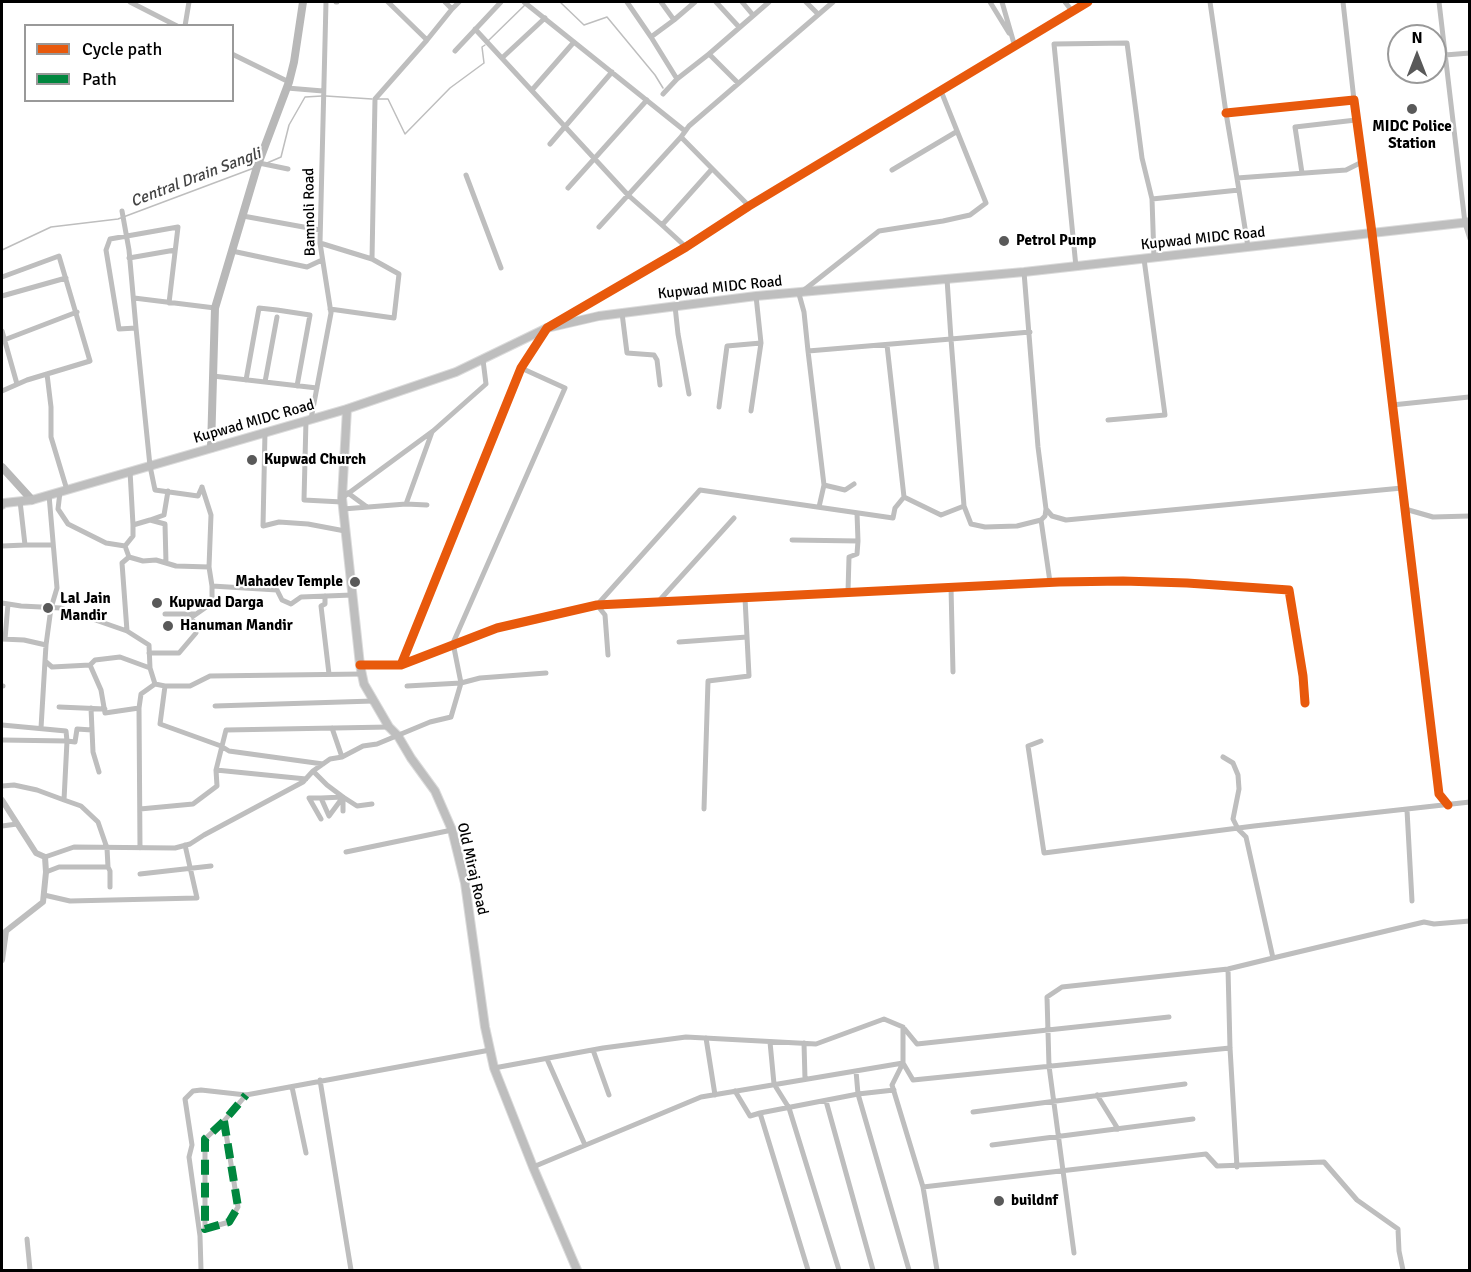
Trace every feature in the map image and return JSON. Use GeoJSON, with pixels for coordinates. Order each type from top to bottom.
{"type":"FeatureCollection","features":[{"type":"Feature","properties":{"kind":"main road"},"geometry":{"type":"LineString","coordinates":[[211,448],[215,308],[259,163],[288,85],[294,62],[303,2]]}},
{"type":"Feature","properties":{"kind":"main road","name":"Kupwad MIDC Road"},"geometry":{"type":"LineString","coordinates":[[2,503],[32,500],[347,409],[456,372],[547,328],[599,316],[756,296],[799,294],[1076,267],[1468,222]]}},
{"type":"Feature","properties":{"kind":"main road","name":"Old Miraj Road"},"geometry":{"type":"LineString","coordinates":[[347,409],[345,531],[364,684],[389,727],[398,735],[411,758],[435,791],[452,830],[465,883],[485,1028],[494,1068],[533,1167],[578,1270]]}},
{"type":"Feature","properties":{"kind":"main road"},"geometry":{"type":"LineString","coordinates":[[2,467],[32,500]]}},
{"type":"Feature","properties":{"kind":"street"},"geometry":{"type":"LineString","coordinates":[[130,2],[173,24]]}},
{"type":"Feature","properties":{"kind":"street"},"geometry":{"type":"LineString","coordinates":[[185,24],[189,2]]}},
{"type":"Feature","properties":{"kind":"street","name":"Bamnoli Road"},"geometry":{"type":"LineString","coordinates":[[326,2],[320,243],[330,309],[317,388],[309,420],[304,500],[344,500]]}},
{"type":"Feature","properties":{"kind":"street"},"geometry":{"type":"LineString","coordinates":[[388,2],[428,40]]}},
{"type":"Feature","properties":{"kind":"street"},"geometry":{"type":"LineString","coordinates":[[445,2],[452,9]]}},
{"type":"Feature","properties":{"kind":"street"},"geometry":{"type":"LineString","coordinates":[[372,259],[375,99],[459,2]]}},
{"type":"Feature","properties":{"kind":"street"},"geometry":{"type":"LineString","coordinates":[[455,51],[501,2]]}},
{"type":"Feature","properties":{"kind":"street"},"geometry":{"type":"LineString","coordinates":[[524,2],[685,131]]}},
{"type":"Feature","properties":{"kind":"street"},"geometry":{"type":"LineString","coordinates":[[627,2],[677,79]]}},
{"type":"Feature","properties":{"kind":"street"},"geometry":{"type":"LineString","coordinates":[[661,2],[674,20]]}},
{"type":"Feature","properties":{"kind":"street"},"geometry":{"type":"LineString","coordinates":[[651,37],[694,2]]}},
{"type":"Feature","properties":{"kind":"street"},"geometry":{"type":"LineString","coordinates":[[716,2],[739,27]]}},
{"type":"Feature","properties":{"kind":"street"},"geometry":{"type":"LineString","coordinates":[[742,2],[753,15]]}},
{"type":"Feature","properties":{"kind":"street"},"geometry":{"type":"LineString","coordinates":[[663,94],[677,79],[769,2]]}},
{"type":"Feature","properties":{"kind":"street"},"geometry":{"type":"LineString","coordinates":[[806,2],[818,14]]}},
{"type":"Feature","properties":{"kind":"street"},"geometry":{"type":"LineString","coordinates":[[599,227],[685,131],[833,2]]}},
{"type":"Feature","properties":{"kind":"street"},"geometry":{"type":"LineString","coordinates":[[990,2],[1012,39]]}},
{"type":"Feature","properties":{"kind":"street"},"geometry":{"type":"LineString","coordinates":[[1002,2],[1015,47]]}},
{"type":"Feature","properties":{"kind":"street"},"geometry":{"type":"LineString","coordinates":[[1065,2],[1072,11]]}},
{"type":"Feature","properties":{"kind":"street"},"geometry":{"type":"LineString","coordinates":[[401,665],[521,368],[547,328],[686,247],[749,206],[1088,2]]}},
{"type":"Feature","properties":{"kind":"street"},"geometry":{"type":"LineString","coordinates":[[1210,2],[1248,247]]}},
{"type":"Feature","properties":{"kind":"street"},"geometry":{"type":"LineString","coordinates":[[1343,2],[1439,794],[1449,805]]}},
{"type":"Feature","properties":{"kind":"street"},"geometry":{"type":"LineString","coordinates":[[1439,2],[1442,24]]}},
{"type":"Feature","properties":{"kind":"street"},"geometry":{"type":"LineString","coordinates":[[502,58],[544,18]]}},
{"type":"Feature","properties":{"kind":"street"},"geometry":{"type":"LineString","coordinates":[[475,29],[627,195],[686,247]]}},
{"type":"Feature","properties":{"kind":"street"},"geometry":{"type":"LineString","coordinates":[[532,90],[574,42]]}},
{"type":"Feature","properties":{"kind":"street"},"geometry":{"type":"LineString","coordinates":[[1076,267],[1054,44],[1127,43],[1142,158],[1152,199],[1154,258]]}},
{"type":"Feature","properties":{"kind":"street"},"geometry":{"type":"LineString","coordinates":[[1447,55],[1470,52]]}},
{"type":"Feature","properties":{"kind":"street"},"geometry":{"type":"LineString","coordinates":[[709,54],[738,84]]}},
{"type":"Feature","properties":{"kind":"street"},"geometry":{"type":"LineString","coordinates":[[234,55],[288,85],[323,91]]}},
{"type":"Feature","properties":{"kind":"street"},"geometry":{"type":"LineString","coordinates":[[1447,63],[1470,239]]}},
{"type":"Feature","properties":{"kind":"street"},"geometry":{"type":"LineString","coordinates":[[550,144],[612,72]]}},
{"type":"Feature","properties":{"kind":"street"},"geometry":{"type":"LineString","coordinates":[[819,507],[824,485],[804,312],[799,294],[879,231],[970,215],[986,203],[941,91]]}},
{"type":"Feature","properties":{"kind":"street"},"geometry":{"type":"LineString","coordinates":[[568,188],[647,100]]}},
{"type":"Feature","properties":{"kind":"street"},"geometry":{"type":"LineString","coordinates":[[1226,113],[1354,100]]}},
{"type":"Feature","properties":{"kind":"street"},"geometry":{"type":"LineString","coordinates":[[1302,173],[1295,127],[1356,120]]}},
{"type":"Feature","properties":{"kind":"street"},"geometry":{"type":"LineString","coordinates":[[892,170],[957,132]]}},
{"type":"Feature","properties":{"kind":"street"},"geometry":{"type":"LineString","coordinates":[[681,137],[749,206]]}},
{"type":"Feature","properties":{"kind":"street"},"geometry":{"type":"LineString","coordinates":[[1237,178],[1346,170],[1362,162]]}},
{"type":"Feature","properties":{"kind":"street"},"geometry":{"type":"LineString","coordinates":[[259,163],[288,169]]}},
{"type":"Feature","properties":{"kind":"street"},"geometry":{"type":"LineString","coordinates":[[662,225],[712,169]]}},
{"type":"Feature","properties":{"kind":"street"},"geometry":{"type":"LineString","coordinates":[[466,175],[501,268]]}},
{"type":"Feature","properties":{"kind":"street"},"geometry":{"type":"LineString","coordinates":[[1152,199],[1239,190]]}},
{"type":"Feature","properties":{"kind":"street"},"geometry":{"type":"LineString","coordinates":[[122,211],[134,298],[154,490],[198,496],[202,487],[211,515],[209,567],[212,603],[192,617],[196,633],[179,653],[149,653]]}},
{"type":"Feature","properties":{"kind":"street"},"geometry":{"type":"LineString","coordinates":[[243,216],[320,230]]}},
{"type":"Feature","properties":{"kind":"street"},"geometry":{"type":"LineString","coordinates":[[136,328],[119,329],[106,250],[110,239],[178,227],[169,303]]}},
{"type":"Feature","properties":{"kind":"street"},"geometry":{"type":"LineString","coordinates":[[320,243],[372,259],[399,274],[394,318],[330,309]]}},
{"type":"Feature","properties":{"kind":"street"},"geometry":{"type":"LineString","coordinates":[[129,258],[176,250]]}},
{"type":"Feature","properties":{"kind":"street"},"geometry":{"type":"LineString","coordinates":[[232,251],[306,267],[322,260]]}},
{"type":"Feature","properties":{"kind":"street"},"geometry":{"type":"LineString","coordinates":[[2,277],[60,256],[90,361],[2,391]]}},
{"type":"Feature","properties":{"kind":"street"},"geometry":{"type":"LineString","coordinates":[[1108,420],[1165,415],[1144,259]]}},
{"type":"Feature","properties":{"kind":"street"},"geometry":{"type":"LineString","coordinates":[[947,279],[964,506],[971,524],[985,527],[1017,525],[1041,520],[1045,516],[1046,509],[1038,447],[1024,272]]}},
{"type":"Feature","properties":{"kind":"street"},"geometry":{"type":"LineString","coordinates":[[2,296],[66,278]]}},
{"type":"Feature","properties":{"kind":"street"},"geometry":{"type":"LineString","coordinates":[[751,411],[760,343],[756,296]]}},
{"type":"Feature","properties":{"kind":"street"},"geometry":{"type":"LineString","coordinates":[[134,298],[215,308]]}},
{"type":"Feature","properties":{"kind":"street"},"geometry":{"type":"LineString","coordinates":[[675,306],[689,394]]}},
{"type":"Feature","properties":{"kind":"street"},"geometry":{"type":"LineString","coordinates":[[246,380],[259,308],[278,310],[310,315],[297,386]]}},
{"type":"Feature","properties":{"kind":"street"},"geometry":{"type":"LineString","coordinates":[[4,340],[77,312]]}},
{"type":"Feature","properties":{"kind":"street"},"geometry":{"type":"LineString","coordinates":[[622,313],[627,353],[654,355],[657,360],[660,385]]}},
{"type":"Feature","properties":{"kind":"street"},"geometry":{"type":"LineString","coordinates":[[266,382],[277,317]]}},
{"type":"Feature","properties":{"kind":"street"},"geometry":{"type":"LineString","coordinates":[[2,331],[17,384]]}},
{"type":"Feature","properties":{"kind":"street"},"geometry":{"type":"LineString","coordinates":[[808,351],[1030,332]]}},
{"type":"Feature","properties":{"kind":"street"},"geometry":{"type":"LineString","coordinates":[[719,407],[727,346],[760,343]]}},
{"type":"Feature","properties":{"kind":"street"},"geometry":{"type":"LineString","coordinates":[[597,605],[700,490],[893,518],[895,508],[904,497],[887,345]]}},
{"type":"Feature","properties":{"kind":"street"},"geometry":{"type":"LineString","coordinates":[[344,500],[433,431],[486,384],[483,360]]}},
{"type":"Feature","properties":{"kind":"street"},"geometry":{"type":"LineString","coordinates":[[2,800],[36,853],[45,857],[74,847],[175,848],[185,845],[303,782],[313,771],[330,759],[342,758],[363,746],[377,744],[430,722],[451,717],[461,683],[453,643],[565,388],[521,368]]}},
{"type":"Feature","properties":{"kind":"street"},"geometry":{"type":"LineString","coordinates":[[47,374],[51,406],[51,437],[63,491],[58,509],[68,524],[106,543],[125,546]]}},
{"type":"Feature","properties":{"kind":"street"},"geometry":{"type":"LineString","coordinates":[[213,376],[317,388]]}},
{"type":"Feature","properties":{"kind":"street"},"geometry":{"type":"LineString","coordinates":[[1392,405],[1470,397]]}},
{"type":"Feature","properties":{"kind":"street"},"geometry":{"type":"LineString","coordinates":[[406,504],[433,431]]}},
{"type":"Feature","properties":{"kind":"street"},"geometry":{"type":"LineString","coordinates":[[265,432],[263,526],[279,522],[308,524],[345,531]]}},
{"type":"Feature","properties":{"kind":"street"},"geometry":{"type":"LineString","coordinates":[[125,546],[133,536],[130,471]]}},
{"type":"Feature","properties":{"kind":"street"},"geometry":{"type":"LineString","coordinates":[[824,485],[845,490],[854,484]]}},
{"type":"Feature","properties":{"kind":"street"},"geometry":{"type":"LineString","coordinates":[[1046,509],[1052,516],[1066,520],[1402,488]]}},
{"type":"Feature","properties":{"kind":"street"},"geometry":{"type":"LineString","coordinates":[[133,525],[164,515],[168,491]]}},
{"type":"Feature","properties":{"kind":"street"},"geometry":{"type":"LineString","coordinates":[[41,728],[46,645],[51,608],[57,588],[49,495]]}},
{"type":"Feature","properties":{"kind":"street"},"geometry":{"type":"LineString","coordinates":[[904,497],[941,515],[964,506]]}},
{"type":"Feature","properties":{"kind":"street"},"geometry":{"type":"LineString","coordinates":[[344,500],[367,507],[427,505]]}},
{"type":"Feature","properties":{"kind":"street"},"geometry":{"type":"LineString","coordinates":[[344,500],[367,507]]}},
{"type":"Feature","properties":{"kind":"street"},"geometry":{"type":"LineString","coordinates":[[20,501],[25,545]]}},
{"type":"Feature","properties":{"kind":"street"},"geometry":{"type":"LineString","coordinates":[[1405,509],[1432,517],[1470,516]]}},
{"type":"Feature","properties":{"kind":"street"},"geometry":{"type":"LineString","coordinates":[[848,592],[849,557],[857,554],[858,513]]}},
{"type":"Feature","properties":{"kind":"street"},"geometry":{"type":"LineString","coordinates":[[658,602],[734,518]]}},
{"type":"Feature","properties":{"kind":"street"},"geometry":{"type":"LineString","coordinates":[[150,520],[165,524],[166,563]]}},
{"type":"Feature","properties":{"kind":"street"},"geometry":{"type":"LineString","coordinates":[[1041,520],[1050,582]]}},
{"type":"Feature","properties":{"kind":"street"},"geometry":{"type":"LineString","coordinates":[[792,540],[858,541]]}},
{"type":"Feature","properties":{"kind":"street"},"geometry":{"type":"LineString","coordinates":[[2,546],[53,545]]}},
{"type":"Feature","properties":{"kind":"street"},"geometry":{"type":"LineString","coordinates":[[125,546],[129,557]]}},
{"type":"Feature","properties":{"kind":"street"},"geometry":{"type":"LineString","coordinates":[[129,557],[143,561],[156,560],[176,566],[209,567]]}},
{"type":"Feature","properties":{"kind":"street"},"geometry":{"type":"LineString","coordinates":[[127,631],[122,563],[129,557]]}},
{"type":"Feature","properties":{"kind":"street"},"geometry":{"type":"LineString","coordinates":[[140,848],[139,708],[141,694],[155,684],[190,686],[210,676],[329,674],[401,665],[453,643],[497,628],[597,605],[1050,582],[1134,581],[1289,590],[1303,676],[1305,703]]}},
{"type":"Feature","properties":{"kind":"street"},"geometry":{"type":"LineString","coordinates":[[212,586],[277,590],[282,600],[291,604],[302,597],[352,595]]}},
{"type":"Feature","properties":{"kind":"street"},"geometry":{"type":"LineString","coordinates":[[951,587],[953,672]]}},
{"type":"Feature","properties":{"kind":"street"},"geometry":{"type":"LineString","coordinates":[[325,596],[325,604],[321,606],[329,674]]}},
{"type":"Feature","properties":{"kind":"street"},"geometry":{"type":"LineString","coordinates":[[704,809],[708,681],[749,676],[745,598]]}},
{"type":"Feature","properties":{"kind":"street"},"geometry":{"type":"LineString","coordinates":[[46,645],[24,640],[3,639],[5,603],[61,608],[127,631],[149,645],[150,668],[155,684]]}},
{"type":"Feature","properties":{"kind":"street"},"geometry":{"type":"LineString","coordinates":[[597,605],[605,615],[608,655]]}},
{"type":"Feature","properties":{"kind":"street"},"geometry":{"type":"LineString","coordinates":[[165,614],[196,614]]}},
{"type":"Feature","properties":{"kind":"street"},"geometry":{"type":"LineString","coordinates":[[679,642],[747,637]]}},
{"type":"Feature","properties":{"kind":"street"},"geometry":{"type":"LineString","coordinates":[[45,661],[52,667],[90,665],[95,660],[120,657],[150,668]]}},
{"type":"Feature","properties":{"kind":"street"},"geometry":{"type":"LineString","coordinates":[[90,665],[101,690],[105,713],[139,708]]}},
{"type":"Feature","properties":{"kind":"street"},"geometry":{"type":"LineString","coordinates":[[407,686],[461,683],[480,678],[546,673]]}},
{"type":"Feature","properties":{"kind":"street"},"geometry":{"type":"LineString","coordinates":[[165,686],[160,724],[229,751],[323,764]]}},
{"type":"Feature","properties":{"kind":"street"},"geometry":{"type":"LineString","coordinates":[[215,706],[373,701]]}},
{"type":"Feature","properties":{"kind":"street"},"geometry":{"type":"LineString","coordinates":[[59,707],[105,709]]}},
{"type":"Feature","properties":{"kind":"street"},"geometry":{"type":"LineString","coordinates":[[91,708],[93,752],[99,772]]}},
{"type":"Feature","properties":{"kind":"street"},"geometry":{"type":"LineString","coordinates":[[2,725],[66,731],[64,800]]}},
{"type":"Feature","properties":{"kind":"street"},"geometry":{"type":"LineString","coordinates":[[140,809],[193,804],[217,786],[216,770],[226,730],[389,727]]}},
{"type":"Feature","properties":{"kind":"street"},"geometry":{"type":"LineString","coordinates":[[332,728],[342,758]]}},
{"type":"Feature","properties":{"kind":"street"},"geometry":{"type":"LineString","coordinates":[[2,741],[75,742],[77,729],[92,730]]}},
{"type":"Feature","properties":{"kind":"street"},"geometry":{"type":"LineString","coordinates":[[1041,741],[1028,746],[1044,853],[1470,802]]}},
{"type":"Feature","properties":{"kind":"street"},"geometry":{"type":"LineString","coordinates":[[1223,757],[1233,763],[1238,775],[1239,789],[1233,819],[1238,829],[1246,837],[1273,958]]}},
{"type":"Feature","properties":{"kind":"street"},"geometry":{"type":"LineString","coordinates":[[216,770],[306,779]]}},
{"type":"Feature","properties":{"kind":"street"},"geometry":{"type":"LineString","coordinates":[[313,771],[327,786],[357,806],[372,804]]}},
{"type":"Feature","properties":{"kind":"street"},"geometry":{"type":"LineString","coordinates":[[2,786],[37,790],[81,806],[95,819],[107,848],[111,887]]}},
{"type":"Feature","properties":{"kind":"street"},"geometry":{"type":"LineString","coordinates":[[321,798],[329,816],[343,797]]}},
{"type":"Feature","properties":{"kind":"street"},"geometry":{"type":"LineString","coordinates":[[321,819],[309,798],[343,797]]}},
{"type":"Feature","properties":{"kind":"street"},"geometry":{"type":"LineString","coordinates":[[343,797],[343,811]]}},
{"type":"Feature","properties":{"kind":"street"},"geometry":{"type":"LineString","coordinates":[[1407,810],[1412,901]]}},
{"type":"Feature","properties":{"kind":"street"},"geometry":{"type":"LineString","coordinates":[[2,826],[17,824]]}},
{"type":"Feature","properties":{"kind":"street"},"geometry":{"type":"LineString","coordinates":[[346,852],[452,830]]}},
{"type":"Feature","properties":{"kind":"street"},"geometry":{"type":"LineString","coordinates":[[44,895],[70,901],[197,898],[185,845]]}},
{"type":"Feature","properties":{"kind":"street"},"geometry":{"type":"LineString","coordinates":[[2,959],[4,928],[43,902],[45,857]]}},
{"type":"Feature","properties":{"kind":"street"},"geometry":{"type":"LineString","coordinates":[[140,874],[211,866]]}},
{"type":"Feature","properties":{"kind":"street"},"geometry":{"type":"LineString","coordinates":[[45,872],[59,867],[108,867]]}},
{"type":"Feature","properties":{"kind":"street"},"geometry":{"type":"LineString","coordinates":[[1074,1253],[1049,1066],[1047,998],[1062,987],[1228,969],[1424,922],[1434,924],[1470,921]]}},
{"type":"Feature","properties":{"kind":"street"},"geometry":{"type":"LineString","coordinates":[[1228,969],[1230,1048],[1238,1167]]}},
{"type":"Feature","properties":{"kind":"street"},"geometry":{"type":"LineString","coordinates":[[494,1068],[593,1050],[686,1037],[816,1044],[884,1019],[903,1027],[917,1044],[1169,1017]]}},
{"type":"Feature","properties":{"kind":"street"},"geometry":{"type":"LineString","coordinates":[[903,1027],[903,1063],[892,1085],[923,1188],[937,1270]]}},
{"type":"Feature","properties":{"kind":"street"},"geometry":{"type":"LineString","coordinates":[[706,1038],[715,1095]]}},
{"type":"Feature","properties":{"kind":"street"},"geometry":{"type":"LineString","coordinates":[[770,1042],[774,1084],[789,1108],[839,1270]]}},
{"type":"Feature","properties":{"kind":"street"},"geometry":{"type":"LineString","coordinates":[[804,1043],[805,1079]]}},
{"type":"Feature","properties":{"kind":"street"},"geometry":{"type":"LineString","coordinates":[[903,1063],[913,1080],[1230,1048]]}},
{"type":"Feature","properties":{"kind":"street"},"geometry":{"type":"LineString","coordinates":[[201,1270],[200,1236],[189,1157],[192,1145],[185,1100],[193,1091],[246,1095],[490,1050]]}},
{"type":"Feature","properties":{"kind":"street"},"geometry":{"type":"LineString","coordinates":[[593,1050],[609,1095]]}},
{"type":"Feature","properties":{"kind":"street"},"geometry":{"type":"LineString","coordinates":[[547,1059],[585,1145]]}},
{"type":"Feature","properties":{"kind":"street"},"geometry":{"type":"LineString","coordinates":[[533,1167],[701,1097],[903,1063]]}},
{"type":"Feature","properties":{"kind":"street"},"geometry":{"type":"LineString","coordinates":[[856,1071],[858,1094],[909,1270]]}},
{"type":"Feature","properties":{"kind":"street"},"geometry":{"type":"LineString","coordinates":[[320,1080],[351,1270]]}},
{"type":"Feature","properties":{"kind":"street"},"geometry":{"type":"LineString","coordinates":[[974,1112],[1185,1084]]}},
{"type":"Feature","properties":{"kind":"street"},"geometry":{"type":"LineString","coordinates":[[292,1087],[306,1153]]}},
{"type":"Feature","properties":{"kind":"street"},"geometry":{"type":"LineString","coordinates":[[735,1091],[750,1116],[858,1094],[894,1090]]}},
{"type":"Feature","properties":{"kind":"street"},"geometry":{"type":"LineString","coordinates":[[224,1121],[238,1208],[229,1222],[205,1229],[205,1139],[246,1095]]}},
{"type":"Feature","properties":{"kind":"street"},"geometry":{"type":"LineString","coordinates":[[1097,1095],[1118,1130]]}},
{"type":"Feature","properties":{"kind":"street"},"geometry":{"type":"LineString","coordinates":[[826,1101],[873,1270]]}},
{"type":"Feature","properties":{"kind":"street"},"geometry":{"type":"LineString","coordinates":[[760,1113],[808,1270]]}},
{"type":"Feature","properties":{"kind":"street"},"geometry":{"type":"LineString","coordinates":[[992,1145],[1192,1119]]}},
{"type":"Feature","properties":{"kind":"street"},"geometry":{"type":"LineString","coordinates":[[923,1188],[1206,1154],[1217,1166],[1324,1162],[1358,1200],[1398,1229],[1403,1270]]}},
{"type":"Feature","properties":{"kind":"street"},"geometry":{"type":"LineString","coordinates":[[27,1239],[30,1270]]}},
{"type":"Feature","properties":{"kind":"waterway","name":"Central Drain Sangli"},"geometry":{"type":"LineString","coordinates":[[488,41],[528,2]]}},
{"type":"Feature","properties":{"kind":"waterway","name":"Central Drain Sangli"},"geometry":{"type":"LineString","coordinates":[[560,2],[584,25],[607,17],[663,88]]}},
{"type":"Feature","properties":{"kind":"waterway","name":"Central Drain Sangli"},"geometry":{"type":"LineString","coordinates":[[377,99],[388,99],[405,134],[450,88],[484,63],[482,47],[485,45]]}},
{"type":"Feature","properties":{"kind":"waterway","name":"Central Drain Sangli"},"geometry":{"type":"LineString","coordinates":[[267,163],[281,157],[289,125],[305,97],[322,96]]}},
{"type":"Feature","properties":{"kind":"waterway","name":"Central Drain Sangli"},"geometry":{"type":"LineString","coordinates":[[326,96],[372,99]]}},
{"type":"Feature","properties":{"kind":"waterway","name":"Central Drain Sangli"},"geometry":{"type":"LineString","coordinates":[[2,250],[51,227],[118,219],[254,168]]}},
{"type":"Feature","properties":{"kind":"marked path"},"geometry":{"type":"LineString","coordinates":[[224,1121],[238,1207],[229,1222],[205,1229],[205,1139],[246,1095]]}},
{"type":"Feature","properties":{"kind":"cycle path"},"geometry":{"type":"LineString","coordinates":[[401,665],[521,368],[547,328],[686,247],[749,206],[1088,2]]}},
{"type":"Feature","properties":{"kind":"cycle path"},"geometry":{"type":"LineString","coordinates":[[1226,113],[1354,100],[1439,794],[1448,805]]}},
{"type":"Feature","properties":{"kind":"cycle path"},"geometry":{"type":"LineString","coordinates":[[360,665],[401,665],[497,628],[597,605],[1059,582],[1187,583],[1289,590],[1303,676],[1305,703]]}},
{"type":"Feature","properties":{"kind":"place","name":"MIDC Police Station"},"geometry":{"type":"Point","coordinates":[1412,109]}},
{"type":"Feature","properties":{"kind":"place","name":"Petrol Pump"},"geometry":{"type":"Point","coordinates":[1004,241]}},
{"type":"Feature","properties":{"kind":"place","name":"Kupwad Church"},"geometry":{"type":"Point","coordinates":[252,460]}},
{"type":"Feature","properties":{"kind":"place","name":"Mahadev Temple"},"geometry":{"type":"Point","coordinates":[355,582]}},
{"type":"Feature","properties":{"kind":"place","name":"Kupwad Darga"},"geometry":{"type":"Point","coordinates":[157,603]}},
{"type":"Feature","properties":{"kind":"place","name":"Lal Jain Mandir"},"geometry":{"type":"Point","coordinates":[48,608]}},
{"type":"Feature","properties":{"kind":"place","name":"Hanuman Mandir"},"geometry":{"type":"Point","coordinates":[168,626]}},
{"type":"Feature","properties":{"kind":"place","name":"buildnf"},"geometry":{"type":"Point","coordinates":[999,1201]}}]}
